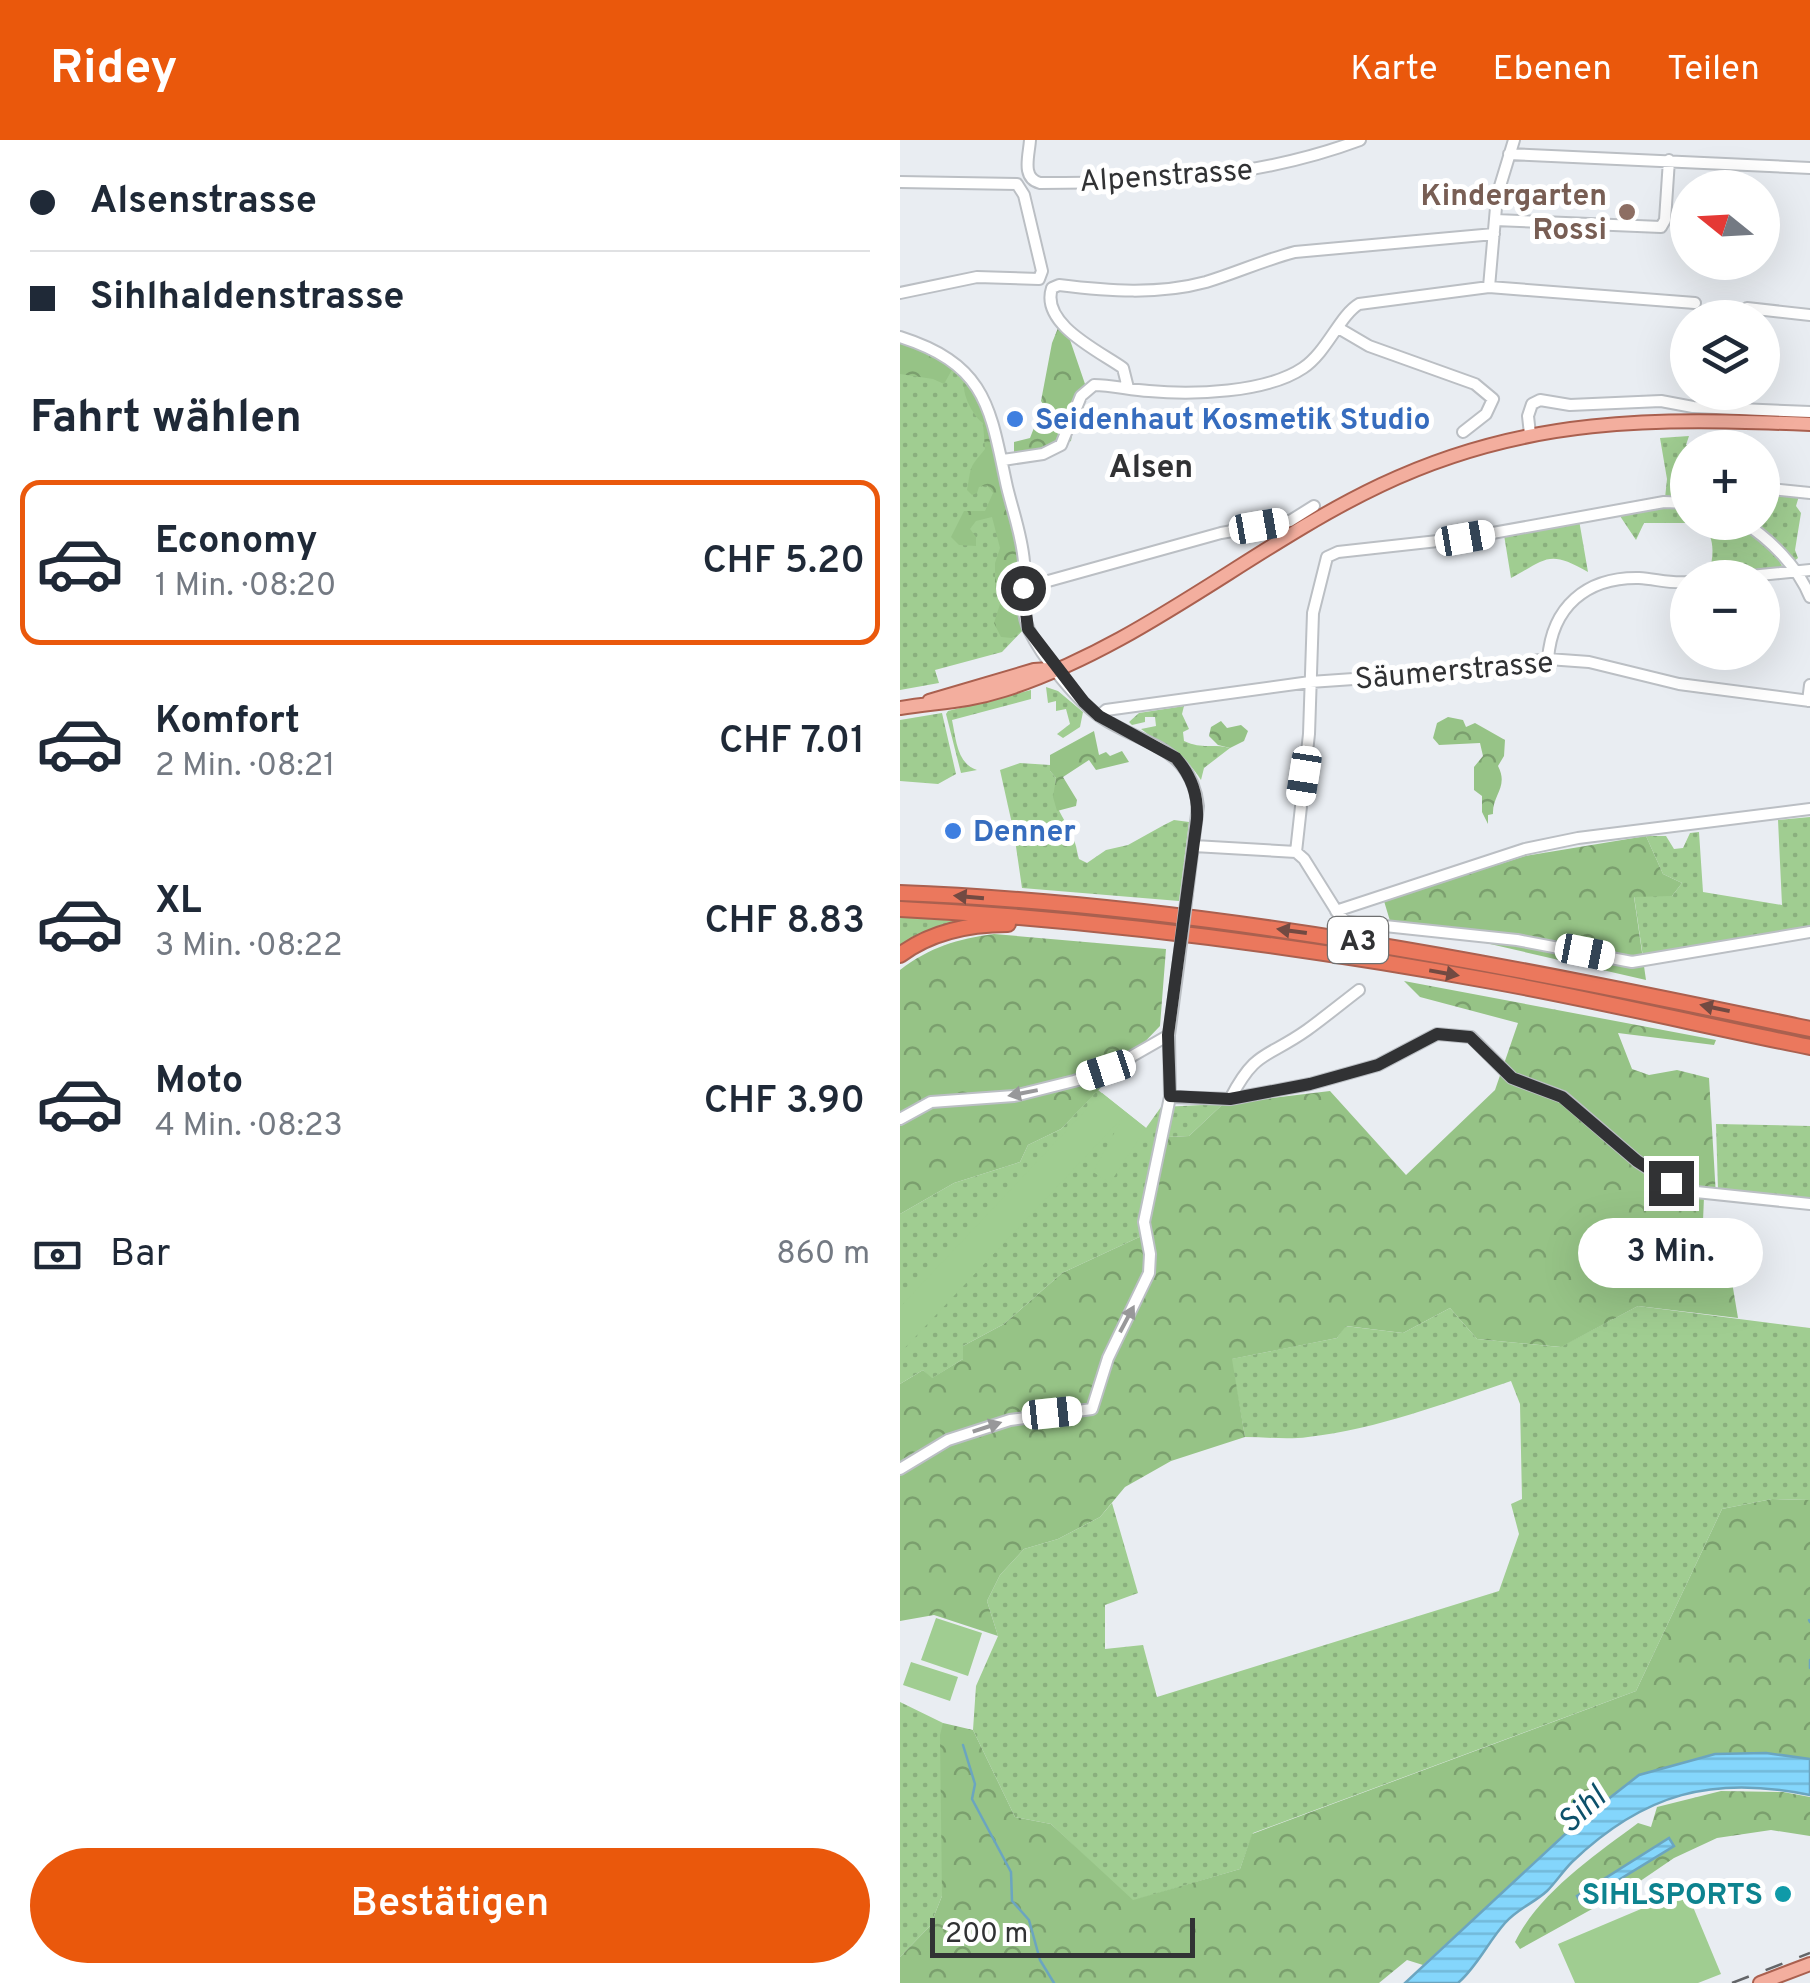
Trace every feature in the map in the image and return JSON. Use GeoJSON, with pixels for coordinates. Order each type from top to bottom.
{"type":"FeatureCollection","features":[{"type":"Feature","properties":{"kind":"highway","name":"A3"},"geometry":{"type":"LineString","coordinates":[[900,893],[1108,909],[1320,934],[1549,974],[1810,1029]]}},
{"type":"Feature","properties":{"kind":"highway","name":"A3"},"geometry":{"type":"LineString","coordinates":[[900,908],[1262,945],[1414,968],[1573,997],[1810,1048]]}},
{"type":"Feature","properties":{"kind":"highway"},"geometry":{"type":"LineString","coordinates":[[900,955],[927,939],[966,927],[1064,923]]}},
{"type":"Feature","properties":{"kind":"main road"},"geometry":{"type":"LineString","coordinates":[[900,708],[942,705],[1002,691],[1056,669],[1143,626],[1381,485],[1462,453],[1530,434],[1604,424],[1665,420],[1810,424]]}},
{"type":"Feature","properties":{"kind":"main road"},"geometry":{"type":"LineString","coordinates":[[1760,1983],[1810,1964]]}},
{"type":"Feature","properties":{"kind":"street","name":"Alpenstrasse"},"geometry":{"type":"LineString","coordinates":[[1030,140],[1029,177],[1040,183],[1182,180],[1281,165],[1360,140]]}},
{"type":"Feature","properties":{"kind":"street"},"geometry":{"type":"LineString","coordinates":[[1489,287],[1497,196],[1514,140]]}},
{"type":"Feature","properties":{"kind":"street"},"geometry":{"type":"LineString","coordinates":[[1509,154],[1810,168]]}},
{"type":"Feature","properties":{"kind":"street"},"geometry":{"type":"LineString","coordinates":[[1496,220],[1661,227],[1666,220],[1670,160]]}},
{"type":"Feature","properties":{"kind":"street"},"geometry":{"type":"LineString","coordinates":[[900,182],[1020,186],[1042,271],[1039,279],[977,278],[900,292]]}},
{"type":"Feature","properties":{"kind":"street"},"geometry":{"type":"LineString","coordinates":[[1128,388],[1123,368],[1065,328],[1056,316],[1049,290],[1058,286],[1109,292],[1164,290],[1206,282],[1295,252],[1494,234]]}},
{"type":"Feature","properties":{"kind":"street"},"geometry":{"type":"LineString","coordinates":[[1003,460],[1043,454],[1061,445],[1088,388],[1100,385],[1178,393],[1208,391],[1273,380],[1303,368],[1340,329],[1347,313],[1359,304],[1489,287],[1670,302]]}},
{"type":"Feature","properties":{"kind":"street"},"geometry":{"type":"LineString","coordinates":[[1780,312],[1810,315]]}},
{"type":"Feature","properties":{"kind":"street"},"geometry":{"type":"LineString","coordinates":[[1340,329],[1369,346],[1475,384],[1499,398],[1464,432]]}},
{"type":"Feature","properties":{"kind":"street"},"geometry":{"type":"LineString","coordinates":[[900,337],[961,369],[992,415],[1020,537],[1028,629],[1056,669],[1099,716],[1160,748],[1186,769],[1198,806],[1168,1035],[1170,1096],[1144,1222],[1149,1273],[1108,1358],[1092,1409],[1010,1420],[948,1440],[900,1470]]}},
{"type":"Feature","properties":{"kind":"street"},"geometry":{"type":"LineString","coordinates":[[1530,434],[1529,410],[1540,400],[1570,405],[1661,401],[1709,408],[1810,412]]}},
{"type":"Feature","properties":{"kind":"street"},"geometry":{"type":"LineString","coordinates":[[1780,490],[1810,493]]}},
{"type":"Feature","properties":{"kind":"street"},"geometry":{"type":"LineString","coordinates":[[1296,852],[1308,741],[1312,624],[1322,566],[1330,554],[1465,538],[1670,502]]}},
{"type":"Feature","properties":{"kind":"street"},"geometry":{"type":"LineString","coordinates":[[1023,588],[1221,533],[1290,520],[1314,506]]}},
{"type":"Feature","properties":{"kind":"street"},"geometry":{"type":"LineString","coordinates":[[1767,540],[1802,580],[1810,598]]}},
{"type":"Feature","properties":{"kind":"street"},"geometry":{"type":"LineString","coordinates":[[1780,573],[1810,570]]}},
{"type":"Feature","properties":{"kind":"street"},"geometry":{"type":"LineString","coordinates":[[1548,659],[1557,618],[1582,595],[1621,580],[1670,581]]}},
{"type":"Feature","properties":{"kind":"street","name":"Säumerstrasse"},"geometry":{"type":"LineString","coordinates":[[1099,716],[1106,710],[1310,682],[1426,674],[1548,659],[1589,662],[1669,682],[1809,701]]}},
{"type":"Feature","properties":{"kind":"street"},"geometry":{"type":"LineString","coordinates":[[1809,701],[1810,685]]}},
{"type":"Feature","properties":{"kind":"street"},"geometry":{"type":"LineString","coordinates":[[1336,911],[1525,849],[1810,809]]}},
{"type":"Feature","properties":{"kind":"street"},"geometry":{"type":"LineString","coordinates":[[1194,846],[1296,852],[1346,922],[1517,940],[1632,962],[1810,932]]}},
{"type":"Feature","properties":{"kind":"street"},"geometry":{"type":"LineString","coordinates":[[1230,1099],[1243,1074],[1258,1057],[1305,1032],[1359,990]]}},
{"type":"Feature","properties":{"kind":"street"},"geometry":{"type":"LineString","coordinates":[[1170,1096],[1230,1099],[1310,1084],[1378,1065],[1437,1034],[1470,1037],[1512,1078],[1562,1097],[1637,1161],[1671,1183],[1696,1192],[1810,1204]]}},
{"type":"Feature","properties":{"kind":"street"},"geometry":{"type":"LineString","coordinates":[[900,1119],[931,1102],[1014,1096],[1074,1081],[1106,1070],[1168,1035]]}},
{"type":"Feature","properties":{"kind":"green space"},"geometry":{"type":"Polygon","coordinates":[[[1058,328],[1072,337],[1085,384],[1077,401],[1071,441],[1051,450],[1014,456],[1014,442],[1030,438],[1037,420],[1049,413],[1041,401],[1058,328]]]}},
{"type":"Feature","properties":{"kind":"green space"},"geometry":{"type":"Polygon","coordinates":[[[900,341],[963,370],[981,394],[1008,495],[1025,628],[1002,652],[935,670],[939,683],[900,690],[900,341]]]}},
{"type":"Feature","properties":{"kind":"green space"},"geometry":{"type":"Polygon","coordinates":[[[900,341],[953,368],[944,384],[900,374],[900,341]]]}},
{"type":"Feature","properties":{"kind":"green space"},"geometry":{"type":"Polygon","coordinates":[[[974,385],[991,414],[1018,560],[1025,628],[1012,638],[1001,637],[994,623],[1000,604],[995,563],[1000,548],[992,517],[976,521],[970,529],[976,546],[959,545],[951,537],[964,511],[985,511],[993,493],[987,485],[972,495],[967,490],[972,468],[985,449],[983,423],[964,391],[964,387],[974,385]]]}},
{"type":"Feature","properties":{"kind":"green space"},"geometry":{"type":"Polygon","coordinates":[[[1670,437],[1670,498],[1665,498],[1667,479],[1660,438],[1670,437]]]}},
{"type":"Feature","properties":{"kind":"green space"},"geometry":{"type":"Polygon","coordinates":[[[1780,494],[1799,496],[1796,506],[1801,513],[1795,550],[1798,558],[1793,562],[1775,540],[1780,540],[1780,494]]]}},
{"type":"Feature","properties":{"kind":"green space"},"geometry":{"type":"Polygon","coordinates":[[[1670,507],[1670,523],[1644,523],[1636,540],[1618,513],[1670,507]]]}},
{"type":"Feature","properties":{"kind":"green space"},"geometry":{"type":"Polygon","coordinates":[[[1579,520],[1588,572],[1564,561],[1548,559],[1511,578],[1504,535],[1579,520]]]}},
{"type":"Feature","properties":{"kind":"green space"},"geometry":{"type":"Polygon","coordinates":[[[1759,540],[1779,560],[1711,560],[1711,541],[1759,540]]]}},
{"type":"Feature","properties":{"kind":"green space"},"geometry":{"type":"Polygon","coordinates":[[[1046,687],[1058,691],[1083,712],[1080,727],[1063,738],[1057,734],[1070,724],[1066,709],[1056,711],[1056,701],[1048,703],[1046,687]]]}},
{"type":"Feature","properties":{"kind":"green space"},"geometry":{"type":"Polygon","coordinates":[[[1031,690],[1031,699],[952,720],[961,757],[977,770],[961,773],[948,711],[1031,690]]]}},
{"type":"Feature","properties":{"kind":"green space"},"geometry":{"type":"Polygon","coordinates":[[[1184,706],[1182,714],[1189,729],[1183,732],[1184,741],[1230,748],[1204,768],[1201,780],[1180,756],[1141,729],[1156,726],[1155,717],[1145,717],[1145,722],[1132,725],[1129,722],[1139,713],[1184,706]]]}},
{"type":"Feature","properties":{"kind":"green space"},"geometry":{"type":"Polygon","coordinates":[[[942,713],[956,774],[938,784],[900,781],[900,720],[942,713]]]}},
{"type":"Feature","properties":{"kind":"green space"},"geometry":{"type":"Polygon","coordinates":[[[1448,717],[1463,720],[1466,727],[1475,723],[1505,740],[1504,756],[1498,766],[1501,785],[1488,824],[1482,812],[1482,796],[1474,790],[1474,767],[1483,756],[1480,743],[1439,745],[1433,738],[1437,723],[1448,717]]]}},
{"type":"Feature","properties":{"kind":"green space"},"geometry":{"type":"Polygon","coordinates":[[[1221,721],[1227,728],[1241,725],[1248,731],[1244,741],[1230,748],[1218,745],[1209,736],[1211,727],[1221,721]]]}},
{"type":"Feature","properties":{"kind":"green space"},"geometry":{"type":"Polygon","coordinates":[[[1094,731],[1099,755],[1122,751],[1129,762],[1096,770],[1089,760],[1063,777],[1077,800],[1076,806],[1057,811],[1053,797],[1056,778],[1050,771],[1050,755],[1094,731]]]}},
{"type":"Feature","properties":{"kind":"green space"},"geometry":{"type":"Polygon","coordinates":[[[1020,763],[1050,765],[1056,778],[1057,806],[1079,859],[1087,863],[1106,850],[1128,845],[1174,820],[1189,822],[1179,901],[1022,888],[1000,770],[1020,763]]]}},
{"type":"Feature","properties":{"kind":"green space"},"geometry":{"type":"Polygon","coordinates":[[[1810,817],[1810,929],[1643,957],[1634,896],[1672,896],[1682,883],[1663,874],[1646,836],[1666,836],[1674,849],[1683,848],[1690,833],[1699,832],[1703,892],[1782,905],[1778,820],[1810,817]]]}},
{"type":"Feature","properties":{"kind":"green space"},"geometry":{"type":"Polygon","coordinates":[[[1646,836],[1663,874],[1682,883],[1672,896],[1634,897],[1646,980],[1390,921],[1384,901],[1525,856],[1646,836]]]}},
{"type":"Feature","properties":{"kind":"green space"},"geometry":{"type":"Polygon","coordinates":[[[900,917],[972,922],[900,948],[900,917]]]}},
{"type":"Feature","properties":{"kind":"green space"},"geometry":{"type":"Polygon","coordinates":[[[994,934],[1166,949],[1160,1026],[1061,1129],[1028,1145],[1020,1162],[954,1183],[900,1214],[900,970],[944,945],[994,934]]]}},
{"type":"Feature","properties":{"kind":"green space"},"geometry":{"type":"Polygon","coordinates":[[[1404,981],[1716,1040],[1714,1045],[1618,1033],[1632,1069],[1649,1075],[1677,1070],[1709,1078],[1716,1196],[1704,1197],[1703,1221],[1689,1222],[1686,1264],[1730,1270],[1738,1318],[1638,1306],[1561,1347],[1477,1339],[1450,1308],[1403,1333],[1346,1326],[1337,1338],[1232,1359],[1245,1437],[1171,1461],[1125,1487],[1100,1517],[1058,1539],[1024,1549],[1000,1575],[987,1601],[998,1636],[934,1615],[900,1621],[900,1384],[923,1370],[932,1378],[963,1359],[963,1346],[1004,1324],[1062,1273],[1148,1233],[1168,1137],[1189,1136],[1223,1104],[1330,1091],[1406,1175],[1495,1090],[1518,1023],[1420,997],[1404,981]]]}},
{"type":"Feature","properties":{"kind":"green space"},"geometry":{"type":"Polygon","coordinates":[[[1098,1090],[1146,1128],[1161,1107],[1223,1104],[1189,1136],[1168,1137],[1148,1233],[1062,1273],[1004,1324],[963,1346],[963,1359],[931,1379],[923,1370],[900,1384],[900,1214],[954,1183],[1020,1162],[1028,1145],[1061,1129],[1098,1090]]]}},
{"type":"Feature","properties":{"kind":"green space"},"geometry":{"type":"Polygon","coordinates":[[[1102,1093],[1146,1128],[1110,1183],[1093,1172],[1123,1117],[900,1353],[900,1307],[1102,1093]]]}},
{"type":"Feature","properties":{"kind":"green space"},"geometry":{"type":"Polygon","coordinates":[[[1716,1124],[1810,1126],[1810,1202],[1718,1190],[1716,1124]]]}},
{"type":"Feature","properties":{"kind":"green space"},"geometry":{"type":"Polygon","coordinates":[[[1638,1306],[1810,1328],[1810,1500],[1772,1499],[1722,1509],[1636,1691],[1253,1833],[1240,1869],[1132,1901],[1051,1824],[1015,1817],[973,1730],[976,1686],[998,1636],[987,1601],[1000,1575],[1024,1549],[1058,1539],[1100,1517],[1112,1503],[1138,1593],[1105,1605],[1105,1649],[1143,1645],[1157,1697],[1499,1591],[1519,1534],[1511,1504],[1522,1499],[1520,1404],[1511,1381],[1360,1428],[1300,1438],[1245,1437],[1231,1359],[1337,1338],[1345,1326],[1403,1333],[1450,1308],[1477,1339],[1560,1347],[1638,1306]]]}},
{"type":"Feature","properties":{"kind":"green space"},"geometry":{"type":"Polygon","coordinates":[[[1772,1499],[1810,1500],[1810,1759],[1766,1753],[1715,1754],[1639,1775],[1575,1825],[1423,1965],[1407,1960],[1379,1983],[900,1983],[900,1957],[930,1926],[942,1896],[943,1723],[973,1730],[1015,1817],[1051,1824],[1133,1900],[1240,1869],[1252,1834],[1636,1691],[1722,1509],[1772,1499]]]}},
{"type":"Feature","properties":{"kind":"green space"},"geometry":{"type":"Polygon","coordinates":[[[936,1618],[982,1633],[968,1676],[921,1660],[936,1618]]]}},
{"type":"Feature","properties":{"kind":"green space"},"geometry":{"type":"Polygon","coordinates":[[[911,1662],[958,1677],[950,1701],[903,1685],[911,1662]]]}},
{"type":"Feature","properties":{"kind":"green space"},"geometry":{"type":"Polygon","coordinates":[[[900,1702],[943,1723],[942,1896],[930,1926],[900,1957],[900,1702]]]}},
{"type":"Feature","properties":{"kind":"green space"},"geometry":{"type":"Polygon","coordinates":[[[1721,1791],[1783,1792],[1810,1797],[1810,1836],[1771,1830],[1717,1838],[1674,1858],[1630,1888],[1520,1949],[1515,1942],[1538,1907],[1587,1862],[1638,1823],[1651,1827],[1657,1807],[1721,1791]]]}},
{"type":"Feature","properties":{"kind":"green space"},"geometry":{"type":"Polygon","coordinates":[[[1686,1890],[1721,1974],[1698,1983],[1575,1983],[1558,1944],[1686,1890]]]}},
{"type":"Feature","properties":{"kind":"water"},"geometry":{"type":"Polygon","coordinates":[[[1766,1753],[1810,1759],[1810,1795],[1742,1787],[1711,1789],[1653,1805],[1599,1838],[1547,1891],[1510,1918],[1458,1983],[1405,1983],[1575,1825],[1639,1775],[1715,1754],[1766,1753]]]}},
{"type":"Feature","properties":{"kind":"water"},"geometry":{"type":"Polygon","coordinates":[[[1669,1838],[1674,1846],[1581,1903],[1577,1896],[1669,1838]]]}},
{"type":"Feature","properties":{"kind":"waterway"},"geometry":{"type":"LineString","coordinates":[[1810,1660],[1810,1668]]}},
{"type":"Feature","properties":{"kind":"waterway"},"geometry":{"type":"LineString","coordinates":[[963,1745],[975,1784],[972,1799],[1011,1872],[1012,1901],[1029,1920],[1040,1960],[1054,1983]]}},
{"type":"Feature","properties":{"kind":"railway"},"geometry":{"type":"LineString","coordinates":[[1732,1983],[1810,1953]]}},
{"type":"Feature","properties":{"kind":"place","name":"Kindergarten Rossi"},"geometry":{"type":"Point","coordinates":[1627,212]}},
{"type":"Feature","properties":{"kind":"place","name":"Seidenhaut Kosmetik Studio"},"geometry":{"type":"Point","coordinates":[1015,419]}},
{"type":"Feature","properties":{"kind":"place","name":"Denner"},"geometry":{"type":"Point","coordinates":[953,831]}},
{"type":"Feature","properties":{"kind":"place","name":"SIHLSPORTS"},"geometry":{"type":"Point","coordinates":[1783,1894]}},
{"type":"Feature","properties":{"kind":"district","name":"Alsen"},"geometry":{"type":"Point","coordinates":[1151,466]}},
{"type":"Feature","properties":{"kind":"route"},"geometry":{"type":"LineString","coordinates":[[1023,588],[1028,629],[1075,692],[1099,716],[1176,758],[1186,769],[1196,792],[1197,819],[1168,1035],[1170,1096],[1230,1099],[1310,1084],[1378,1065],[1437,1034],[1470,1037],[1512,1078],[1562,1097],[1637,1161],[1671,1183]]}},
{"type":"Feature","properties":{"kind":"water label","name":"Sihl"},"geometry":{"type":"Point","coordinates":[1581,1809]}}]}
